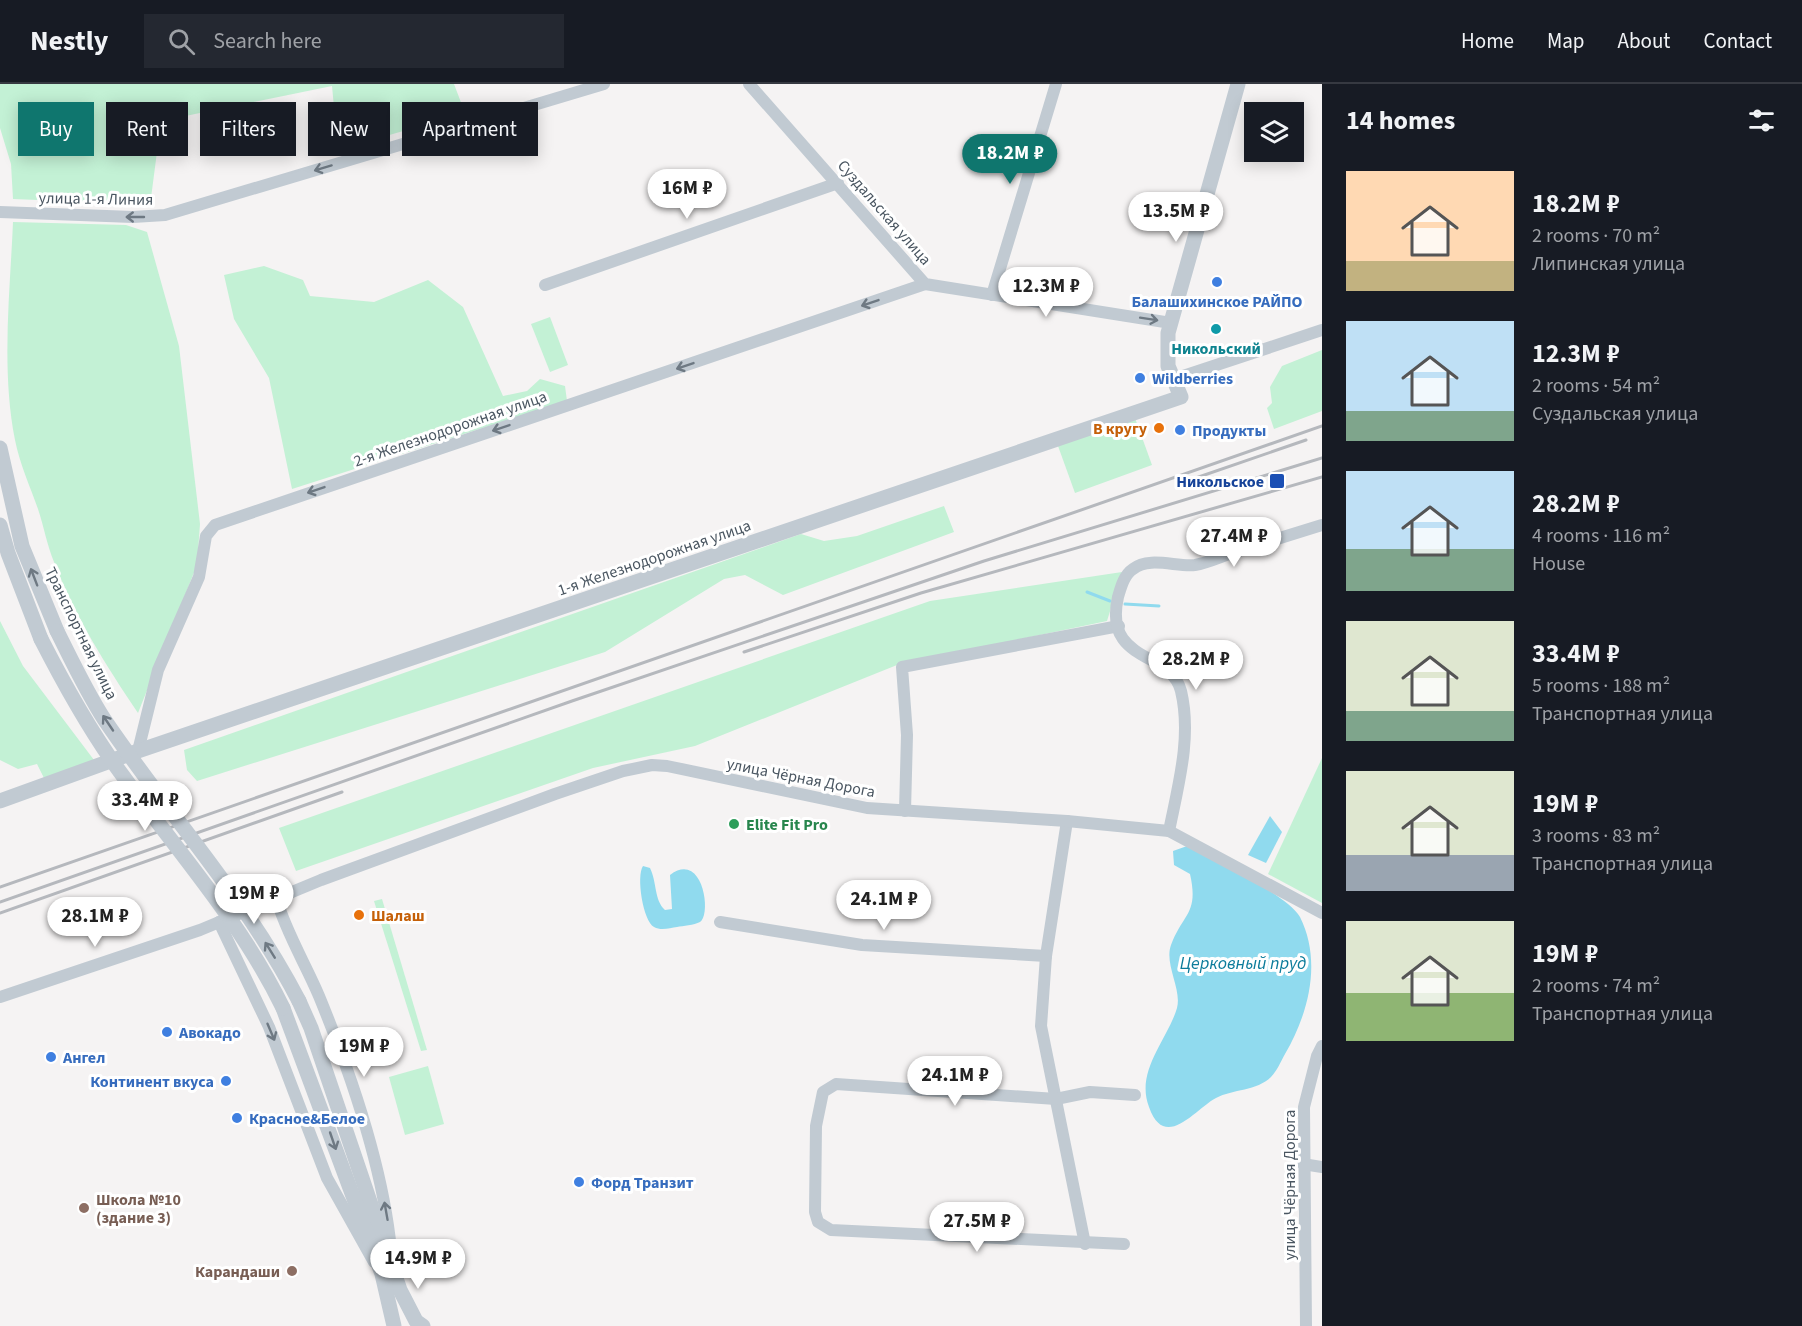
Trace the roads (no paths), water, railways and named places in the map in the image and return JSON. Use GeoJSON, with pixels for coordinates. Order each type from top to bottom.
{"type":"FeatureCollection","features":[{"type":"Feature","properties":{"kind":"street","name":"улица 1-я Линия"},"geometry":{"type":"LineString","coordinates":[[0,212],[133,218],[165,215],[604,84]]}},
{"type":"Feature","properties":{"kind":"street","name":"Суздальская улица"},"geometry":{"type":"LineString","coordinates":[[749,84],[926,284],[1171,323]]}},
{"type":"Feature","properties":{"kind":"street"},"geometry":{"type":"LineString","coordinates":[[992,295],[1056,84]]}},
{"type":"Feature","properties":{"kind":"street"},"geometry":{"type":"LineString","coordinates":[[1238,84],[1171,323],[1166,355],[1172,380],[1322,330]]}},
{"type":"Feature","properties":{"kind":"street"},"geometry":{"type":"LineString","coordinates":[[545,285],[838,183]]}},
{"type":"Feature","properties":{"kind":"street","name":"2-я Железнодорожная улица"},"geometry":{"type":"LineString","coordinates":[[138,751],[158,670],[199,577],[206,536],[215,525],[926,284]]}},
{"type":"Feature","properties":{"kind":"street","name":"1-я Железнодорожная улица"},"geometry":{"type":"LineString","coordinates":[[0,801],[138,751],[1181,397],[1172,380]]}},
{"type":"Feature","properties":{"kind":"street","name":"Транспортная улица"},"geometry":{"type":"LineString","coordinates":[[0,448],[22,546],[57,631],[104,718],[217,870],[269,947],[299,1001],[311,1028],[387,1272],[394,1326]]}},
{"type":"Feature","properties":{"kind":"street","name":"Транспортная улица"},"geometry":{"type":"LineString","coordinates":[[0,525],[18,583],[41,639],[90,728],[255,955],[283,1008],[387,1272],[406,1305],[423,1326]]}},
{"type":"Feature","properties":{"kind":"street"},"geometry":{"type":"LineString","coordinates":[[1169,831],[1184,758],[1184,714],[1181,690],[1176,679],[1167,669],[1133,651],[1125,640],[1119,626],[1118,601],[1121,585],[1133,569],[1154,563],[1196,564],[1322,525]]}},
{"type":"Feature","properties":{"kind":"street"},"geometry":{"type":"LineString","coordinates":[[905,811],[907,735],[902,668],[1119,626]]}},
{"type":"Feature","properties":{"kind":"street","name":"улица Чёрная Дорога"},"geometry":{"type":"LineString","coordinates":[[0,997],[201,930],[321,880],[544,798],[623,771],[652,765],[667,766],[856,807],[1067,821],[1169,831],[1322,913]]}},
{"type":"Feature","properties":{"kind":"street"},"geometry":{"type":"LineString","coordinates":[[1067,821],[1046,956],[1041,1026],[1085,1244]]}},
{"type":"Feature","properties":{"kind":"street"},"geometry":{"type":"LineString","coordinates":[[277,900],[327,1016],[378,1170],[388,1217],[387,1272]]}},
{"type":"Feature","properties":{"kind":"street"},"geometry":{"type":"LineString","coordinates":[[219,922],[269,1027],[327,1178],[364,1248],[387,1272]]}},
{"type":"Feature","properties":{"kind":"street"},"geometry":{"type":"LineString","coordinates":[[720,922],[861,945],[1046,956]]}},
{"type":"Feature","properties":{"kind":"street","name":"улица Чёрная Дорога"},"geometry":{"type":"LineString","coordinates":[[1306,1326],[1304,1107],[1322,1046]]}},
{"type":"Feature","properties":{"kind":"street"},"geometry":{"type":"LineString","coordinates":[[1124,1244],[1085,1244],[831,1230],[818,1222],[815,1212],[816,1126],[823,1092],[836,1084],[1056,1100],[1090,1092],[1135,1095]]}},
{"type":"Feature","properties":{"kind":"street"},"geometry":{"type":"LineString","coordinates":[[1304,1164],[1322,1167]]}},
{"type":"Feature","properties":{"kind":"water"},"geometry":{"type":"Polygon","coordinates":[[[1270,816],[1282,832],[1266,863],[1248,855],[1270,816]]]}},
{"type":"Feature","properties":{"kind":"water","name":"Церковный пруд"},"geometry":{"type":"Polygon","coordinates":[[[1190,845],[1266,889],[1293,908],[1300,917],[1307,934],[1310,951],[1310,987],[1301,1021],[1273,1075],[1259,1085],[1216,1098],[1181,1124],[1172,1127],[1163,1126],[1156,1120],[1149,1107],[1146,1081],[1154,1056],[1177,1008],[1177,993],[1169,952],[1193,897],[1190,874],[1174,865],[1173,851],[1190,845]]]}},
{"type":"Feature","properties":{"kind":"water"},"geometry":{"type":"Polygon","coordinates":[[[643,866],[650,868],[657,896],[665,910],[672,909],[670,875],[681,870],[690,871],[697,877],[702,886],[705,908],[704,917],[700,922],[666,929],[654,927],[647,916],[642,898],[640,879],[643,866]]]}},
{"type":"Feature","properties":{"kind":"waterway"},"geometry":{"type":"LineString","coordinates":[[1087,592],[1110,601]]}},
{"type":"Feature","properties":{"kind":"waterway"},"geometry":{"type":"LineString","coordinates":[[1125,604],[1159,606]]}},
{"type":"Feature","properties":{"kind":"railway"},"geometry":{"type":"LineString","coordinates":[[0,887],[1322,426]]}},
{"type":"Feature","properties":{"kind":"railway"},"geometry":{"type":"LineString","coordinates":[[1187,481],[1306,440]]}},
{"type":"Feature","properties":{"kind":"railway"},"geometry":{"type":"LineString","coordinates":[[0,902],[572,701],[984,561],[1322,458]]}},
{"type":"Feature","properties":{"kind":"railway"},"geometry":{"type":"LineString","coordinates":[[744,652],[921,593],[1322,477]]}},
{"type":"Feature","properties":{"kind":"railway"},"geometry":{"type":"LineString","coordinates":[[0,913],[342,792]]}},
{"type":"Feature","properties":{"kind":"place","name":"Балашихинское РАЙПО"},"geometry":{"type":"Point","coordinates":[1217,282]}},
{"type":"Feature","properties":{"kind":"place","name":"Никольский"},"geometry":{"type":"Point","coordinates":[1216,329]}},
{"type":"Feature","properties":{"kind":"place","name":"Wildberries"},"geometry":{"type":"Point","coordinates":[1140,378]}},
{"type":"Feature","properties":{"kind":"place","name":"В кругу"},"geometry":{"type":"Point","coordinates":[1159,428]}},
{"type":"Feature","properties":{"kind":"place","name":"Продукты"},"geometry":{"type":"Point","coordinates":[1180,430]}},
{"type":"Feature","properties":{"kind":"place","name":"Никольское"},"geometry":{"type":"Point","coordinates":[1277,481]}},
{"type":"Feature","properties":{"kind":"place","name":"Elite Fit Pro"},"geometry":{"type":"Point","coordinates":[734,824]}},
{"type":"Feature","properties":{"kind":"place","name":"Шалаш"},"geometry":{"type":"Point","coordinates":[359,915]}},
{"type":"Feature","properties":{"kind":"place","name":"Авокадо"},"geometry":{"type":"Point","coordinates":[167,1032]}},
{"type":"Feature","properties":{"kind":"place","name":"Ангел"},"geometry":{"type":"Point","coordinates":[51,1057]}},
{"type":"Feature","properties":{"kind":"place","name":"Континент вкуса"},"geometry":{"type":"Point","coordinates":[226,1081]}},
{"type":"Feature","properties":{"kind":"place","name":"Красное&Белое"},"geometry":{"type":"Point","coordinates":[237,1118]}},
{"type":"Feature","properties":{"kind":"place","name":"Форд Транзит"},"geometry":{"type":"Point","coordinates":[579,1182]}},
{"type":"Feature","properties":{"kind":"place","name":"Школа №10 (здание 3)"},"geometry":{"type":"Point","coordinates":[84,1208]}},
{"type":"Feature","properties":{"kind":"place","name":"Карандаши"},"geometry":{"type":"Point","coordinates":[292,1271]}}]}
